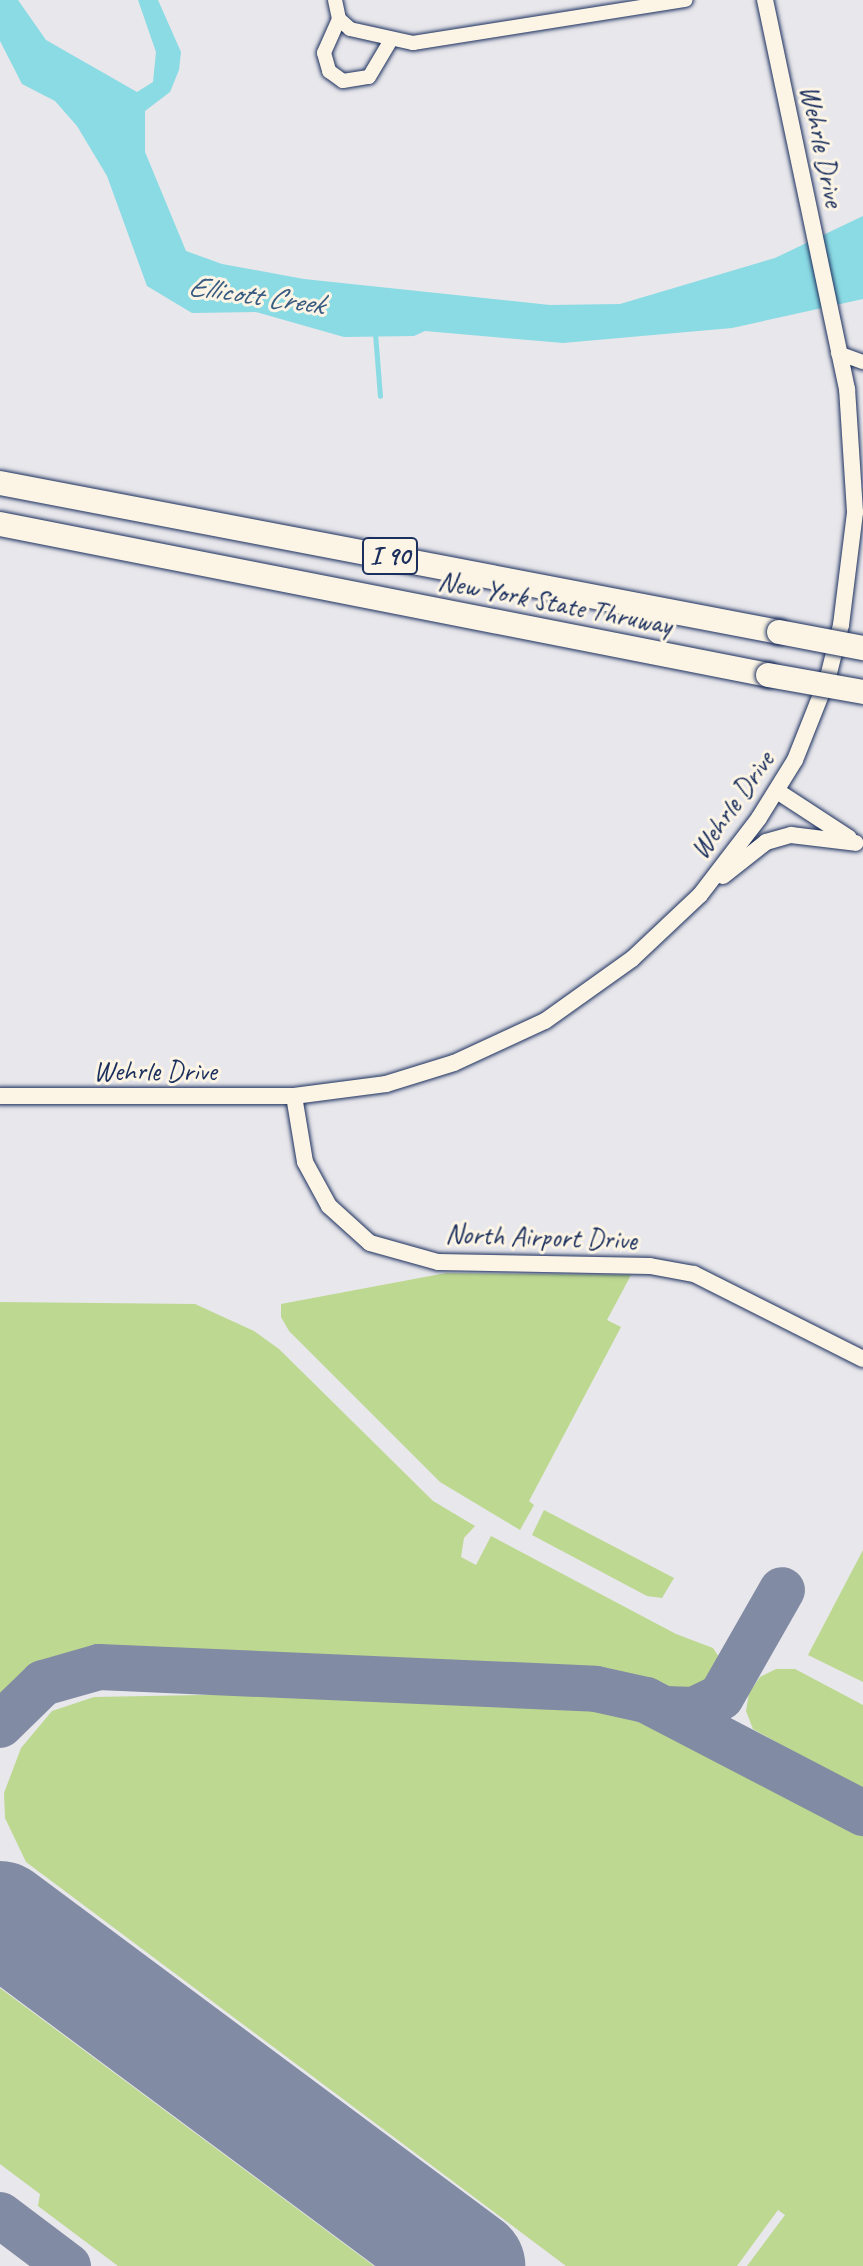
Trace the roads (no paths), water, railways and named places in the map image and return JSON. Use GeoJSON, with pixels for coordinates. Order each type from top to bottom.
{"type":"FeatureCollection","features":[{"type":"Feature","properties":{"kind":"highway","name":"New York State Thruway"},"geometry":{"type":"LineString","coordinates":[[0,483],[863,648]]}},
{"type":"Feature","properties":{"kind":"highway","name":"New York State Thruway"},"geometry":{"type":"LineString","coordinates":[[0,524],[863,692]]}},
{"type":"Feature","properties":{"kind":"street"},"geometry":{"type":"LineString","coordinates":[[335,0],[339,19],[324,53],[329,71],[343,81],[369,77],[391,40]]}},
{"type":"Feature","properties":{"kind":"street"},"geometry":{"type":"LineString","coordinates":[[339,19],[350,29],[391,40],[429,42],[686,0]]}},
{"type":"Feature","properties":{"kind":"street","name":"Wehrle Drive"},"geometry":{"type":"LineString","coordinates":[[0,1096],[294,1096],[386,1084],[454,1063],[545,1021],[632,959],[700,895],[777,791],[795,760],[828,677],[848,576],[855,512],[852,457],[838,353],[765,0]]}},
{"type":"Feature","properties":{"kind":"street"},"geometry":{"type":"LineString","coordinates":[[838,353],[863,362]]}},
{"type":"Feature","properties":{"kind":"street"},"geometry":{"type":"LineString","coordinates":[[777,791],[860,845]]}},
{"type":"Feature","properties":{"kind":"street"},"geometry":{"type":"LineString","coordinates":[[700,895],[766,842],[810,834],[860,845]]}},
{"type":"Feature","properties":{"kind":"street","name":"North Airport Drive"},"geometry":{"type":"LineString","coordinates":[[294,1096],[305,1162],[329,1206],[370,1243],[438,1262],[650,1266],[694,1274],[863,1359]]}},
{"type":"Feature","properties":{"kind":"water","name":"Ellicott Creek"},"geometry":{"type":"Polygon","coordinates":[[[0,0],[18,0],[46,40],[137,92],[153,82],[156,52],[138,0],[158,0],[181,52],[179,70],[170,92],[145,111],[145,152],[186,251],[222,264],[304,279],[550,305],[620,304],[775,258],[863,216],[863,299],[732,328],[563,343],[425,331],[414,336],[344,337],[256,312],[192,313],[147,286],[107,176],[77,126],[55,101],[22,84],[0,41],[0,0]]]}},
{"type":"Feature","properties":{"kind":"waterway"},"geometry":{"type":"LineString","coordinates":[[375,333],[380,396]]}}]}
